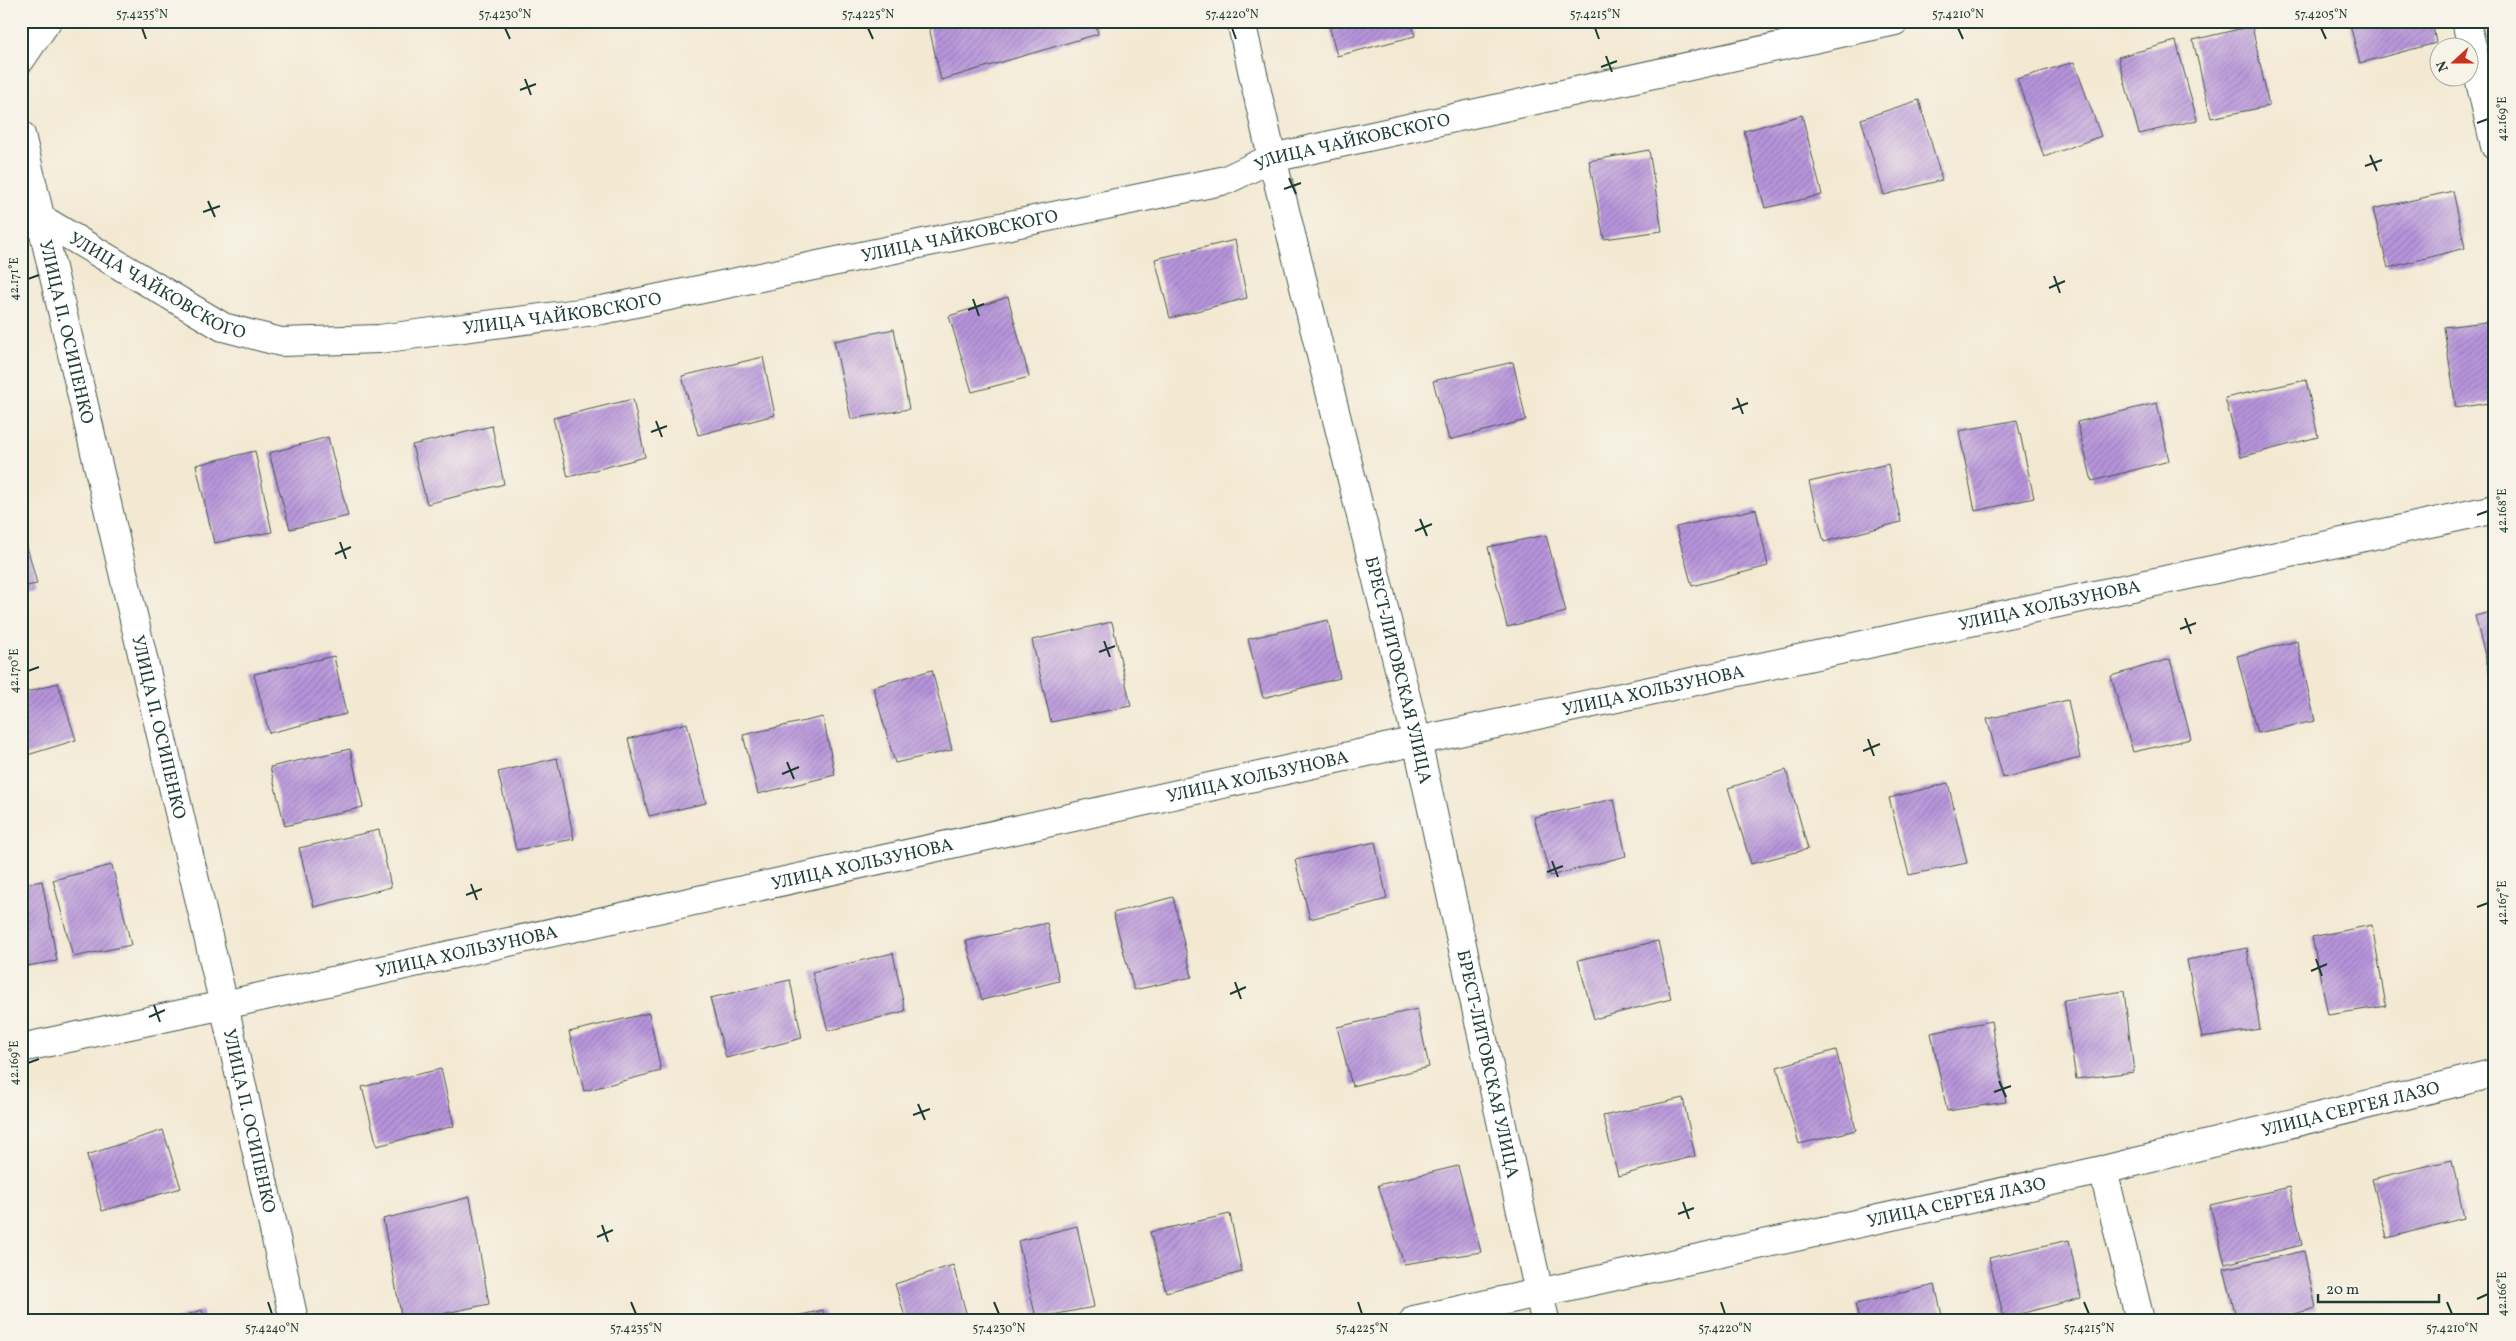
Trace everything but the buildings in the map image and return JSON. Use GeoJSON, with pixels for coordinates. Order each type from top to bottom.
{"type":"FeatureCollection","features":[{"type":"Feature","properties":{"kind":"street"},"geometry":{"type":"LineString","coordinates":[[21,59],[47,21]]}},
{"type":"Feature","properties":{"kind":"street","name":"БРЕСТ-ЛИТОВСКАЯ УЛИЦА"},"geometry":{"type":"LineString","coordinates":[[1241,21],[1272,158],[1417,741],[1545,1320]]}},
{"type":"Feature","properties":{"kind":"street","name":"УЛИЦА ЧАЙКОВСКОГО"},"geometry":{"type":"LineString","coordinates":[[40,218],[223,327],[281,342],[379,340],[602,310],[1226,180],[1272,158],[1834,28],[1895,21]]}},
{"type":"Feature","properties":{"kind":"street"},"geometry":{"type":"LineString","coordinates":[[2466,21],[2495,146]]}},
{"type":"Feature","properties":{"kind":"street","name":"УЛИЦА П. ОСИПЕНКО"},"geometry":{"type":"LineString","coordinates":[[21,135],[25,168],[40,218],[224,1005],[294,1320]]}},
{"type":"Feature","properties":{"kind":"street","name":"УЛИЦА ХОЛЬЗУНОВА"},"geometry":{"type":"LineString","coordinates":[[21,1048],[224,1005],[1417,741],[2495,510]]}},
{"type":"Feature","properties":{"kind":"street","name":"УЛИЦА СЕРГЕЯ ЛАЗО"},"geometry":{"type":"LineString","coordinates":[[1414,1320],[2103,1170],[2495,1073]]}},
{"type":"Feature","properties":{"kind":"street"},"geometry":{"type":"LineString","coordinates":[[2103,1170],[2140,1320]]}}]}
